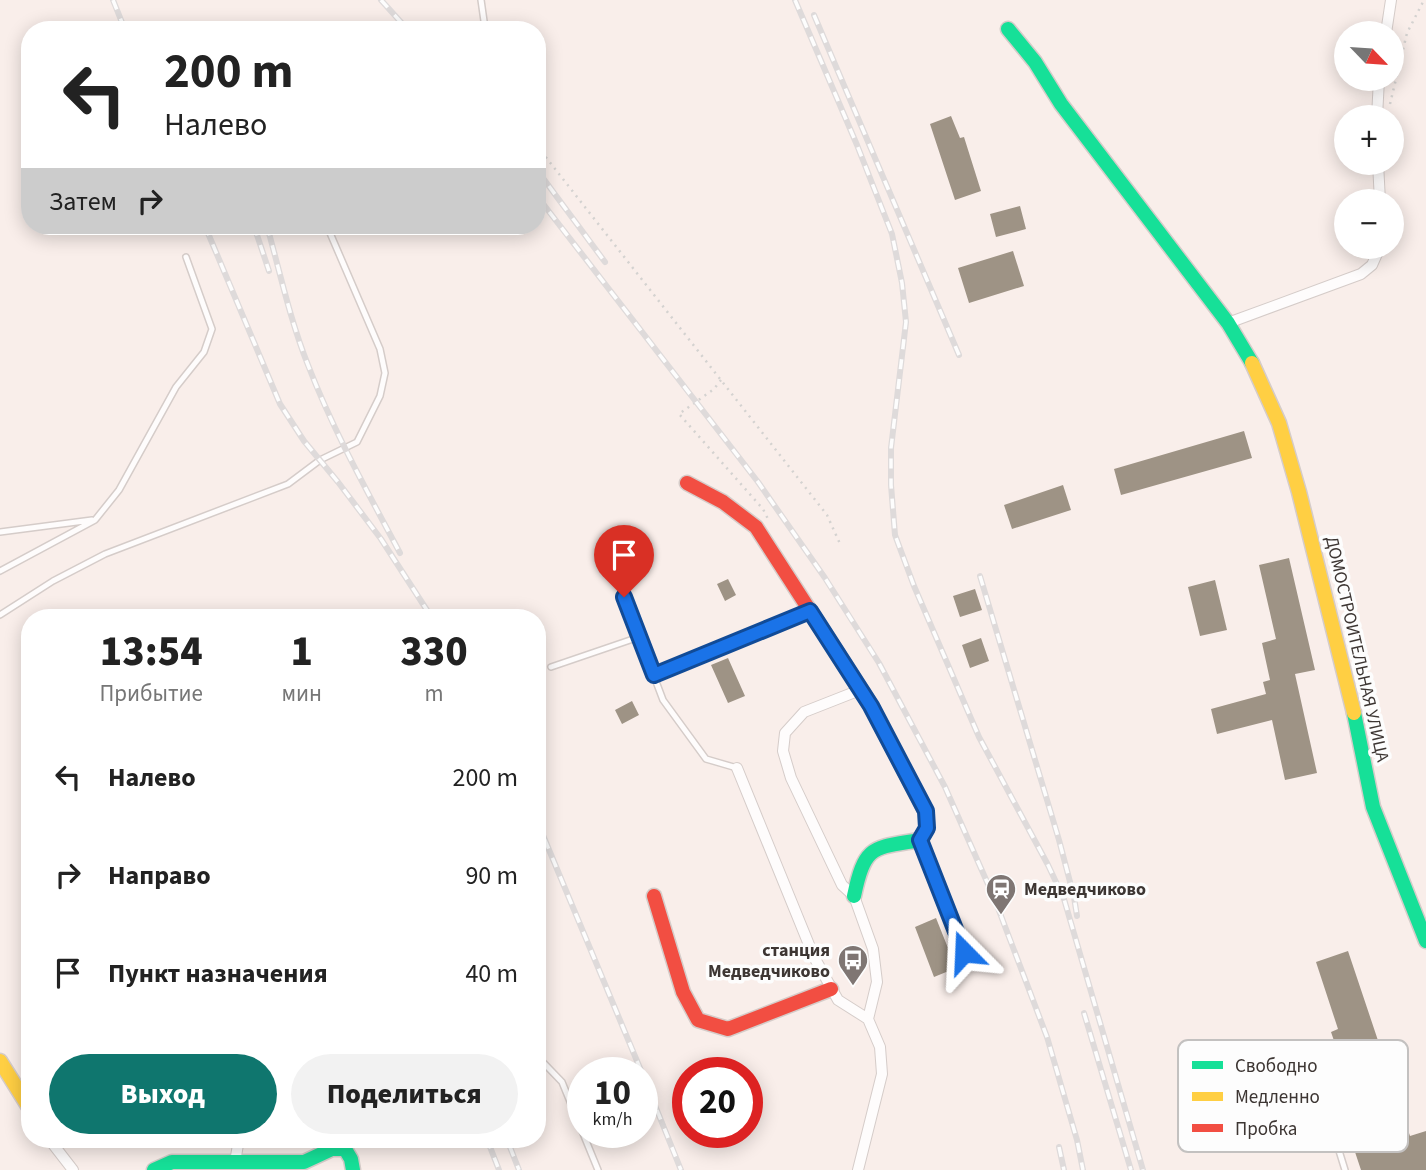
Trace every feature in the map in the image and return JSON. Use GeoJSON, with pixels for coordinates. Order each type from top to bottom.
{"type":"FeatureCollection","features":[{"type":"Feature","properties":{"kind":"street"},"geometry":{"type":"LineString","coordinates":[[1388,21],[1391,0]]}},
{"type":"Feature","properties":{"kind":"street","name":"ДОМОСТРОИТЕЛЬНАЯ УЛИЦА"},"geometry":{"type":"LineString","coordinates":[[1008,29],[1035,62],[1061,104],[1228,323],[1253,365],[1279,423],[1299,492],[1351,699],[1373,807],[1426,941]]}},
{"type":"Feature","properties":{"kind":"street"},"geometry":{"type":"LineString","coordinates":[[1228,323],[1361,274],[1375,259]]}},
{"type":"Feature","properties":{"kind":"street"},"geometry":{"type":"LineString","coordinates":[[687,483],[738,509],[756,527],[871,706],[926,811],[927,828],[920,840],[881,847],[869,856],[860,870],[854,896]]}},
{"type":"Feature","properties":{"kind":"street"},"geometry":{"type":"LineString","coordinates":[[654,675],[810,611]]}},
{"type":"Feature","properties":{"kind":"street"},"geometry":{"type":"LineString","coordinates":[[860,690],[804,712],[785,733],[783,751],[791,778],[842,885],[854,896],[873,949],[877,982],[868,1019]]}},
{"type":"Feature","properties":{"kind":"street"},"geometry":{"type":"LineString","coordinates":[[737,768],[814,957],[838,1000],[868,1019],[880,1047],[882,1074],[858,1170]]}},
{"type":"Feature","properties":{"kind":"street"},"geometry":{"type":"LineString","coordinates":[[653,896],[683,992],[698,1020],[728,1029],[831,989]]}},
{"type":"Feature","properties":{"kind":"street"},"geometry":{"type":"LineString","coordinates":[[0,1061],[21,1095]]}},
{"type":"Feature","properties":{"kind":"street"},"geometry":{"type":"LineString","coordinates":[[56,1148],[73,1170]]}},
{"type":"Feature","properties":{"kind":"street"},"geometry":{"type":"LineString","coordinates":[[235,1162],[237,1148]]}},
{"type":"Feature","properties":{"kind":"street"},"geometry":{"type":"LineString","coordinates":[[153,1170],[172,1162],[304,1162],[329,1148]]}},
{"type":"Feature","properties":{"kind":"street"},"geometry":{"type":"LineString","coordinates":[[343,1148],[351,1159],[353,1170]]}},
{"type":"Feature","properties":{"kind":"lane"},"geometry":{"type":"LineString","coordinates":[[481,0],[483,21]]}},
{"type":"Feature","properties":{"kind":"lane"},"geometry":{"type":"LineString","coordinates":[[0,615],[52,582],[105,554],[288,484],[320,460],[357,442],[380,396],[385,373],[380,349],[331,235]]}},
{"type":"Feature","properties":{"kind":"lane"},"geometry":{"type":"LineString","coordinates":[[0,571],[95,520],[119,490],[176,387],[204,352],[212,329],[186,257]]}},
{"type":"Feature","properties":{"kind":"lane"},"geometry":{"type":"LineString","coordinates":[[0,532],[95,520]]}},
{"type":"Feature","properties":{"kind":"lane"},"geometry":{"type":"LineString","coordinates":[[624,597],[663,700],[706,759],[737,768]]}},
{"type":"Feature","properties":{"kind":"lane"},"geometry":{"type":"LineString","coordinates":[[551,667],[639,636]]}},
{"type":"Feature","properties":{"kind":"lane"},"geometry":{"type":"LineString","coordinates":[[920,840],[964,952]]}},
{"type":"Feature","properties":{"kind":"lane"},"geometry":{"type":"LineString","coordinates":[[546,1065],[562,1082],[598,1170]]}},
{"type":"Feature","properties":{"kind":"lane"},"geometry":{"type":"LineString","coordinates":[[1339,1152],[1345,1170]]}},
{"type":"Feature","properties":{"kind":"path"},"geometry":{"type":"LineString","coordinates":[[1389,105],[1407,33],[1424,0]]}},
{"type":"Feature","properties":{"kind":"path"},"geometry":{"type":"LineString","coordinates":[[546,157],[827,515],[841,546]]}},
{"type":"Feature","properties":{"kind":"path"},"geometry":{"type":"LineString","coordinates":[[721,380],[679,414],[763,509],[769,522]]}},
{"type":"Feature","properties":{"kind":"building"},"geometry":{"type":"Polygon","coordinates":[[[951,116],[960,138],[964,137],[981,191],[955,200],[930,124],[951,116]]]}},
{"type":"Feature","properties":{"kind":"building"},"geometry":{"type":"Polygon","coordinates":[[[1020,206],[1026,229],[996,237],[990,214],[1020,206]]]}},
{"type":"Feature","properties":{"kind":"building"},"geometry":{"type":"Polygon","coordinates":[[[1013,251],[1024,286],[969,303],[958,268],[1013,251]]]}},
{"type":"Feature","properties":{"kind":"building"},"geometry":{"type":"Polygon","coordinates":[[[1244,431],[1252,458],[1121,495],[1114,469],[1244,431]]]}},
{"type":"Feature","properties":{"kind":"building"},"geometry":{"type":"Polygon","coordinates":[[[1063,485],[1071,510],[1012,529],[1004,505],[1063,485]]]}},
{"type":"Feature","properties":{"kind":"building"},"geometry":{"type":"Polygon","coordinates":[[[1289,558],[1315,670],[1295,674],[1317,773],[1285,780],[1272,720],[1217,734],[1211,709],[1266,694],[1263,682],[1270,680],[1262,643],[1276,639],[1259,565],[1289,558]]]}},
{"type":"Feature","properties":{"kind":"building"},"geometry":{"type":"Polygon","coordinates":[[[728,579],[736,595],[725,601],[717,584],[728,579]]]}},
{"type":"Feature","properties":{"kind":"building"},"geometry":{"type":"Polygon","coordinates":[[[1215,580],[1227,630],[1200,636],[1188,587],[1215,580]]]}},
{"type":"Feature","properties":{"kind":"building"},"geometry":{"type":"Polygon","coordinates":[[[975,589],[982,610],[960,617],[953,596],[975,589]]]}},
{"type":"Feature","properties":{"kind":"building"},"geometry":{"type":"Polygon","coordinates":[[[981,638],[989,661],[970,668],[962,645],[981,638]]]}},
{"type":"Feature","properties":{"kind":"building"},"geometry":{"type":"Polygon","coordinates":[[[728,658],[745,696],[728,703],[711,665],[728,658]]]}},
{"type":"Feature","properties":{"kind":"building"},"geometry":{"type":"Polygon","coordinates":[[[632,701],[639,715],[622,724],[615,710],[632,701]]]}},
{"type":"Feature","properties":{"kind":"building"},"geometry":{"type":"Polygon","coordinates":[[[936,918],[956,968],[934,977],[915,927],[936,918]]]}},
{"type":"Feature","properties":{"kind":"building"},"geometry":{"type":"Polygon","coordinates":[[[1348,951],[1378,1040],[1334,1040],[1331,1032],[1338,1029],[1316,962],[1348,951]]]}},
{"type":"Feature","properties":{"kind":"building"},"geometry":{"type":"Polygon","coordinates":[[[1408,1130],[1410,1136],[1426,1131],[1426,1170],[1361,1170],[1355,1152],[1408,1152],[1408,1130]]]}},
{"type":"Feature","properties":{"kind":"railway"},"geometry":{"type":"LineString","coordinates":[[113,0],[121,21]]}},
{"type":"Feature","properties":{"kind":"railway"},"geometry":{"type":"LineString","coordinates":[[381,0],[400,21]]}},
{"type":"Feature","properties":{"kind":"railway"},"geometry":{"type":"LineString","coordinates":[[795,0],[892,234],[902,283],[906,322],[891,448],[895,535],[979,737],[1064,899],[1143,1170]]}},
{"type":"Feature","properties":{"kind":"railway"},"geometry":{"type":"LineString","coordinates":[[814,15],[959,355]]}},
{"type":"Feature","properties":{"kind":"railway"},"geometry":{"type":"LineString","coordinates":[[546,182],[605,262]]}},
{"type":"Feature","properties":{"kind":"railway"},"geometry":{"type":"LineString","coordinates":[[546,208],[758,482],[825,578],[879,663],[945,787],[995,900],[1047,1037],[1083,1170]]}},
{"type":"Feature","properties":{"kind":"railway"},"geometry":{"type":"LineString","coordinates":[[209,235],[280,404],[304,441],[381,539],[426,609]]}},
{"type":"Feature","properties":{"kind":"railway"},"geometry":{"type":"LineString","coordinates":[[257,235],[269,271]]}},
{"type":"Feature","properties":{"kind":"railway"},"geometry":{"type":"LineString","coordinates":[[269,235],[296,331],[318,389],[351,460],[400,553]]}},
{"type":"Feature","properties":{"kind":"railway"},"geometry":{"type":"LineString","coordinates":[[980,576],[1059,840],[1077,916]]}},
{"type":"Feature","properties":{"kind":"railway"},"geometry":{"type":"LineString","coordinates":[[546,843],[635,1057]]}},
{"type":"Feature","properties":{"kind":"railway"},"geometry":{"type":"LineString","coordinates":[[1084,1013],[1131,1170]]}},
{"type":"Feature","properties":{"kind":"railway"},"geometry":{"type":"LineString","coordinates":[[658,1113],[681,1170]]}},
{"type":"Feature","properties":{"kind":"railway"},"geometry":{"type":"LineString","coordinates":[[1059,1147],[1064,1170]]}},
{"type":"Feature","properties":{"kind":"railway"},"geometry":{"type":"LineString","coordinates":[[490,1148],[499,1170]]}},
{"type":"Feature","properties":{"kind":"railway"},"geometry":{"type":"LineString","coordinates":[[510,1148],[519,1170]]}},
{"type":"Feature","properties":{"kind":"traffic: fast"},"geometry":{"type":"LineString","coordinates":[[1008,29],[1035,62],[1061,104],[1228,323],[1252,363]]}},
{"type":"Feature","properties":{"kind":"traffic: fast"},"geometry":{"type":"LineString","coordinates":[[854,896],[862,866],[867,858],[881,848],[920,840],[927,828],[926,812],[863,693]]}},
{"type":"Feature","properties":{"kind":"traffic: fast"},"geometry":{"type":"LineString","coordinates":[[1354,713],[1373,807],[1426,941]]}},
{"type":"Feature","properties":{"kind":"traffic: fast"},"geometry":{"type":"LineString","coordinates":[[154,1170],[172,1162],[304,1162],[332,1149],[345,1149],[353,1170]]}},
{"type":"Feature","properties":{"kind":"traffic: slow"},"geometry":{"type":"LineString","coordinates":[[1252,363],[1279,423],[1354,713]]}},
{"type":"Feature","properties":{"kind":"traffic: slow"},"geometry":{"type":"LineString","coordinates":[[0,1061],[21,1095]]}},
{"type":"Feature","properties":{"kind":"traffic: jam"},"geometry":{"type":"LineString","coordinates":[[687,483],[723,502],[756,527],[863,693]]}},
{"type":"Feature","properties":{"kind":"traffic: jam"},"geometry":{"type":"LineString","coordinates":[[654,896],[683,992],[698,1020],[728,1029],[831,989]]}},
{"type":"Feature","properties":{"kind":"place","name":"Медведчиково"},"geometry":{"type":"Point","coordinates":[1001,916]}},
{"type":"Feature","properties":{"kind":"place","name":"станция Медведчиково"},"geometry":{"type":"Point","coordinates":[853,987]}},
{"type":"Feature","properties":{"kind":"route"},"geometry":{"type":"LineString","coordinates":[[624,597],[654,675],[810,611],[871,706],[926,811],[927,828],[920,840],[964,952]]}}]}
